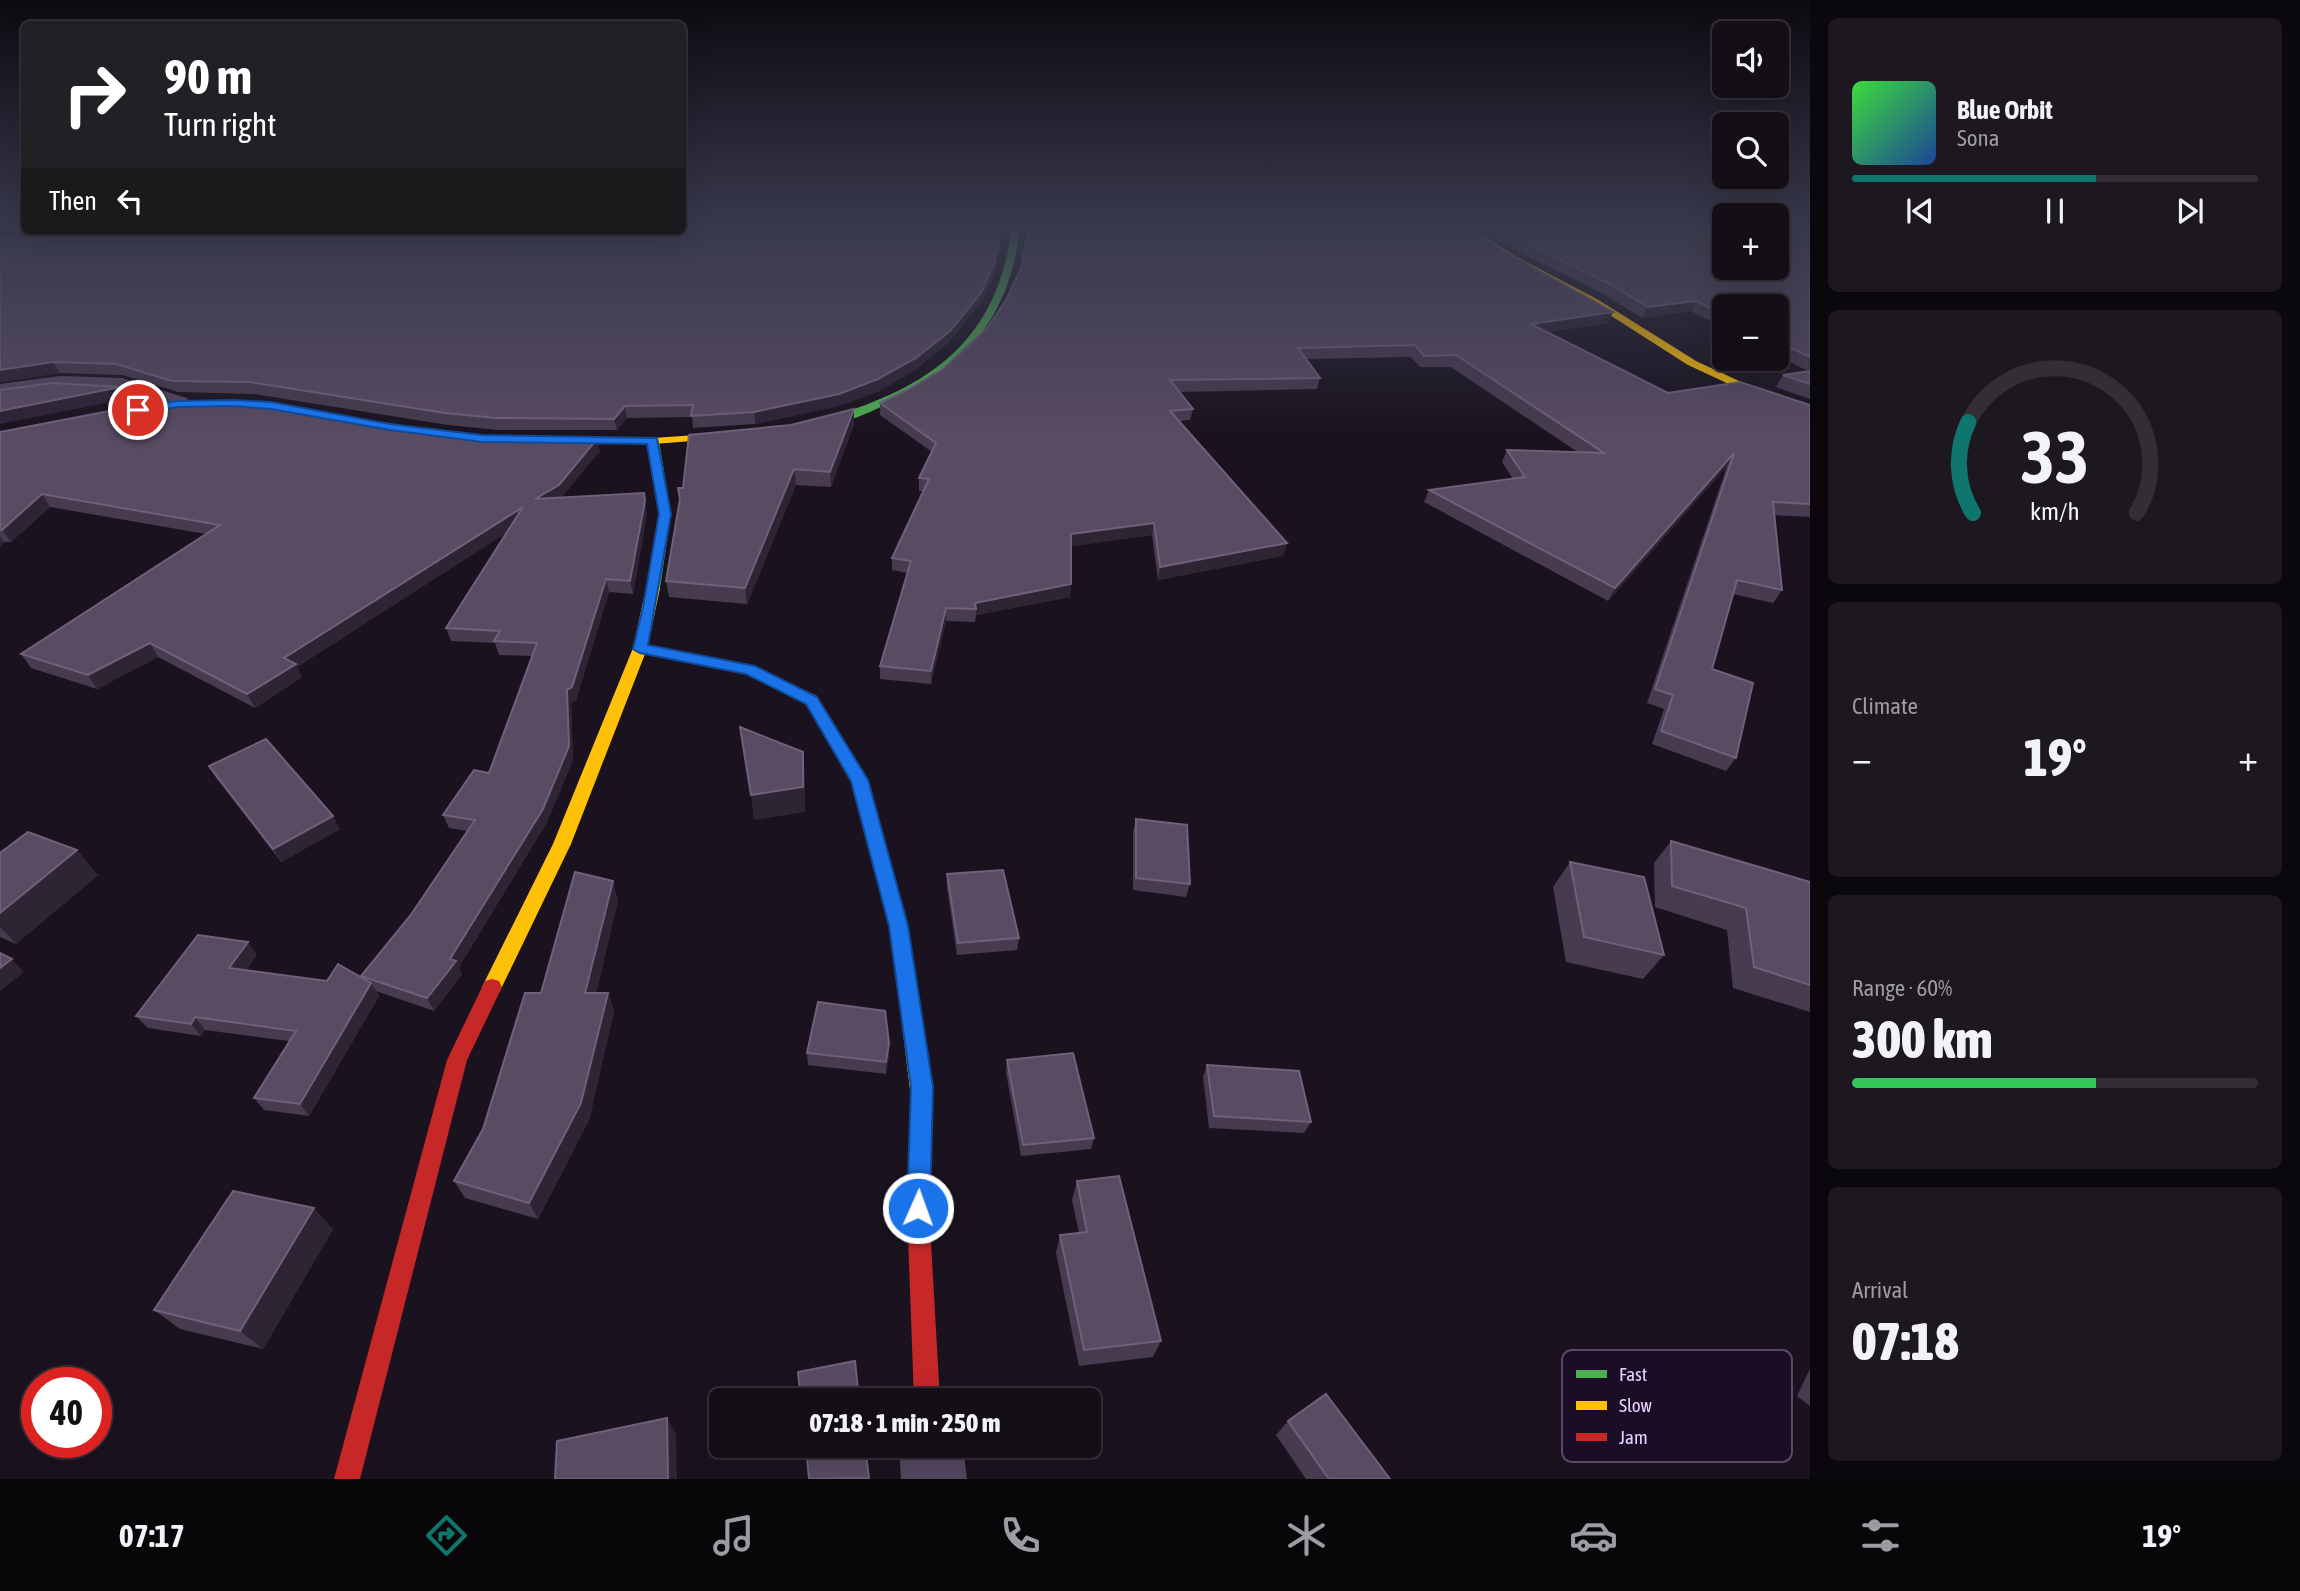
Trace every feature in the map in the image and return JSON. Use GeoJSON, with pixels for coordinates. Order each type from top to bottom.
{"type":"FeatureCollection","features":[{"type":"Feature","properties":{"kind":"street"},"geometry":{"type":"LineString","coordinates":[[791,429],[862,411],[910,389],[958,355],[992,314],[1002,295]]}},
{"type":"Feature","properties":{"kind":"street"},"geometry":{"type":"LineString","coordinates":[[1583,295],[1692,363],[1735,383],[1810,410]]}},
{"type":"Feature","properties":{"kind":"street"},"geometry":{"type":"LineString","coordinates":[[0,392],[60,384],[122,386],[178,404]]}},
{"type":"Feature","properties":{"kind":"street"},"geometry":{"type":"LineString","coordinates":[[142,409],[214,402],[271,405],[338,419]]}},
{"type":"Feature","properties":{"kind":"street"},"geometry":{"type":"LineString","coordinates":[[533,441],[653,441],[722,438],[764,432]]}},
{"type":"Feature","properties":{"kind":"street"},"geometry":{"type":"LineString","coordinates":[[347,1479],[457,1060],[562,844],[640,649],[650,607],[665,514],[653,441]]}},
{"type":"Feature","properties":{"kind":"street"},"geometry":{"type":"LineString","coordinates":[[640,649],[750,670],[811,700],[860,780],[899,926],[922,1087],[918,1208],[926,1388]]}},
{"type":"Feature","properties":{"kind":"street"},"geometry":{"type":"LineString","coordinates":[[932,1458],[934,1479]]}},
{"type":"Feature","properties":{"kind":"building"},"geometry":{"type":"Polygon","coordinates":[[[0,295],[979,295],[950,331],[916,358],[878,379],[839,394],[754,412],[691,416],[693,405],[625,406],[614,419],[496,418],[445,413],[249,382],[172,381],[116,364],[53,362],[0,370],[0,295]]]}},
{"type":"Feature","properties":{"kind":"building"},"geometry":{"type":"Polygon","coordinates":[[[1008,295],[1582,295],[1613,312],[1531,324],[1668,393],[1740,382],[1810,405],[1810,504],[1773,502],[1782,590],[1737,580],[1712,669],[1753,683],[1736,758],[1661,731],[1673,695],[1655,689],[1734,453],[1615,588],[1429,490],[1525,477],[1507,450],[1604,453],[1456,355],[1424,356],[1415,345],[1298,348],[1320,378],[1170,380],[1193,409],[1170,411],[1287,543],[1160,567],[1154,523],[1071,534],[1071,584],[975,603],[976,609],[946,608],[931,671],[880,666],[911,561],[892,558],[929,479],[919,478],[936,443],[880,403],[943,369],[988,327],[1008,295]]]}},
{"type":"Feature","properties":{"kind":"building"},"geometry":{"type":"Polygon","coordinates":[[[1628,295],[1712,295],[1712,308],[1696,301],[1648,307],[1628,295]]]}},
{"type":"Feature","properties":{"kind":"building"},"geometry":{"type":"Polygon","coordinates":[[[1789,295],[1810,295],[1810,357],[1789,347],[1789,295]]]}},
{"type":"Feature","properties":{"kind":"building"},"geometry":{"type":"Polygon","coordinates":[[[1810,371],[1810,384],[1783,375],[1810,371]]]}},
{"type":"Feature","properties":{"kind":"building"},"geometry":{"type":"Polygon","coordinates":[[[53,383],[120,387],[0,411],[0,390],[53,383]]]}},
{"type":"Feature","properties":{"kind":"building"},"geometry":{"type":"Polygon","coordinates":[[[212,401],[279,407],[478,438],[597,439],[559,485],[535,499],[644,493],[645,501],[630,581],[606,579],[572,687],[567,690],[569,746],[543,809],[450,959],[456,961],[427,998],[361,976],[410,916],[475,820],[443,815],[474,770],[489,773],[537,643],[494,641],[500,631],[446,628],[523,507],[284,658],[296,664],[247,694],[150,643],[88,675],[21,654],[220,525],[42,494],[0,530],[0,432],[130,407],[212,401]]]}},
{"type":"Feature","properties":{"kind":"building"},"geometry":{"type":"Polygon","coordinates":[[[854,409],[830,472],[794,469],[745,588],[666,581],[680,499],[678,488],[683,488],[689,435],[791,425],[854,409]]]}},
{"type":"Feature","properties":{"kind":"building"},"geometry":{"type":"Polygon","coordinates":[[[740,727],[803,752],[803,787],[751,795],[740,727]]]}},
{"type":"Feature","properties":{"kind":"building"},"geometry":{"type":"Polygon","coordinates":[[[266,739],[333,816],[273,849],[209,766],[266,739]]]}},
{"type":"Feature","properties":{"kind":"building"},"geometry":{"type":"Polygon","coordinates":[[[1136,819],[1187,825],[1190,884],[1136,878],[1136,819]]]}},
{"type":"Feature","properties":{"kind":"building"},"geometry":{"type":"Polygon","coordinates":[[[28,832],[77,850],[0,913],[0,853],[28,832]]]}},
{"type":"Feature","properties":{"kind":"building"},"geometry":{"type":"Polygon","coordinates":[[[1671,841],[1810,882],[1810,985],[1754,967],[1746,908],[1672,886],[1671,841]]]}},
{"type":"Feature","properties":{"kind":"building"},"geometry":{"type":"Polygon","coordinates":[[[1570,862],[1644,877],[1664,955],[1584,937],[1570,862]]]}},
{"type":"Feature","properties":{"kind":"building"},"geometry":{"type":"Polygon","coordinates":[[[1003,870],[1019,938],[958,943],[947,874],[1003,870]]]}},
{"type":"Feature","properties":{"kind":"building"},"geometry":{"type":"Polygon","coordinates":[[[575,872],[613,881],[585,993],[608,993],[581,1103],[529,1203],[454,1181],[483,1129],[525,993],[541,993],[575,872]]]}},
{"type":"Feature","properties":{"kind":"building"},"geometry":{"type":"Polygon","coordinates":[[[198,935],[248,942],[229,968],[327,981],[338,964],[371,983],[300,1104],[254,1098],[296,1031],[195,1017],[191,1024],[136,1016],[198,935]]]}},
{"type":"Feature","properties":{"kind":"building"},"geometry":{"type":"Polygon","coordinates":[[[0,953],[12,959],[0,968],[0,953]]]}},
{"type":"Feature","properties":{"kind":"building"},"geometry":{"type":"Polygon","coordinates":[[[818,1002],[885,1011],[889,1043],[886,1062],[807,1053],[818,1002]]]}},
{"type":"Feature","properties":{"kind":"building"},"geometry":{"type":"Polygon","coordinates":[[[1073,1053],[1094,1138],[1023,1145],[1007,1060],[1073,1053]]]}},
{"type":"Feature","properties":{"kind":"building"},"geometry":{"type":"Polygon","coordinates":[[[1207,1065],[1299,1071],[1311,1122],[1214,1116],[1207,1065]]]}},
{"type":"Feature","properties":{"kind":"building"},"geometry":{"type":"Polygon","coordinates":[[[1119,1176],[1161,1341],[1084,1350],[1060,1235],[1087,1232],[1077,1181],[1119,1176]]]}},
{"type":"Feature","properties":{"kind":"building"},"geometry":{"type":"Polygon","coordinates":[[[233,1191],[314,1208],[240,1331],[154,1310],[233,1191]]]}},
{"type":"Feature","properties":{"kind":"building"},"geometry":{"type":"Polygon","coordinates":[[[855,1361],[858,1388],[800,1388],[798,1372],[855,1361]]]}},
{"type":"Feature","properties":{"kind":"building"},"geometry":{"type":"Polygon","coordinates":[[[1326,1394],[1390,1479],[1329,1479],[1288,1421],[1326,1394]]]}},
{"type":"Feature","properties":{"kind":"building"},"geometry":{"type":"Polygon","coordinates":[[[667,1418],[668,1479],[555,1479],[557,1441],[667,1418]]]}},
{"type":"Feature","properties":{"kind":"building"},"geometry":{"type":"Polygon","coordinates":[[[807,1458],[866,1458],[869,1478],[809,1479],[807,1458]]]}},
{"type":"Feature","properties":{"kind":"traffic: fast"},"geometry":{"type":"LineString","coordinates":[[804,427],[854,414],[892,399],[920,383],[969,343],[988,318],[1000,295]]}},
{"type":"Feature","properties":{"kind":"traffic: fast"},"geometry":{"type":"LineString","coordinates":[[653,441],[665,514],[653,588]]}},
{"type":"Feature","properties":{"kind":"traffic: slow"},"geometry":{"type":"LineString","coordinates":[[1583,295],[1692,363],[1735,383],[1810,410]]}},
{"type":"Feature","properties":{"kind":"traffic: slow"},"geometry":{"type":"LineString","coordinates":[[546,441],[653,441],[741,435]]}},
{"type":"Feature","properties":{"kind":"traffic: slow"},"geometry":{"type":"LineString","coordinates":[[492,987],[562,844],[640,648],[653,588]]}},
{"type":"Feature","properties":{"kind":"traffic: slow"},"geometry":{"type":"LineString","coordinates":[[640,648],[750,670],[812,700],[860,780],[899,926],[922,1098]]}},
{"type":"Feature","properties":{"kind":"traffic: jam"},"geometry":{"type":"LineString","coordinates":[[195,403],[271,405],[326,417]]}},
{"type":"Feature","properties":{"kind":"traffic: jam"},"geometry":{"type":"LineString","coordinates":[[347,1479],[457,1060],[492,987]]}},
{"type":"Feature","properties":{"kind":"traffic: jam"},"geometry":{"type":"LineString","coordinates":[[922,1098],[918,1208],[926,1388]]}},
{"type":"Feature","properties":{"kind":"route"},"geometry":{"type":"LineString","coordinates":[[138,410],[214,402],[271,405],[313,415],[482,439],[558,442],[653,441],[665,514],[650,607],[640,649],[750,670],[811,700],[860,780],[899,926],[922,1087],[918,1208]]}}]}
